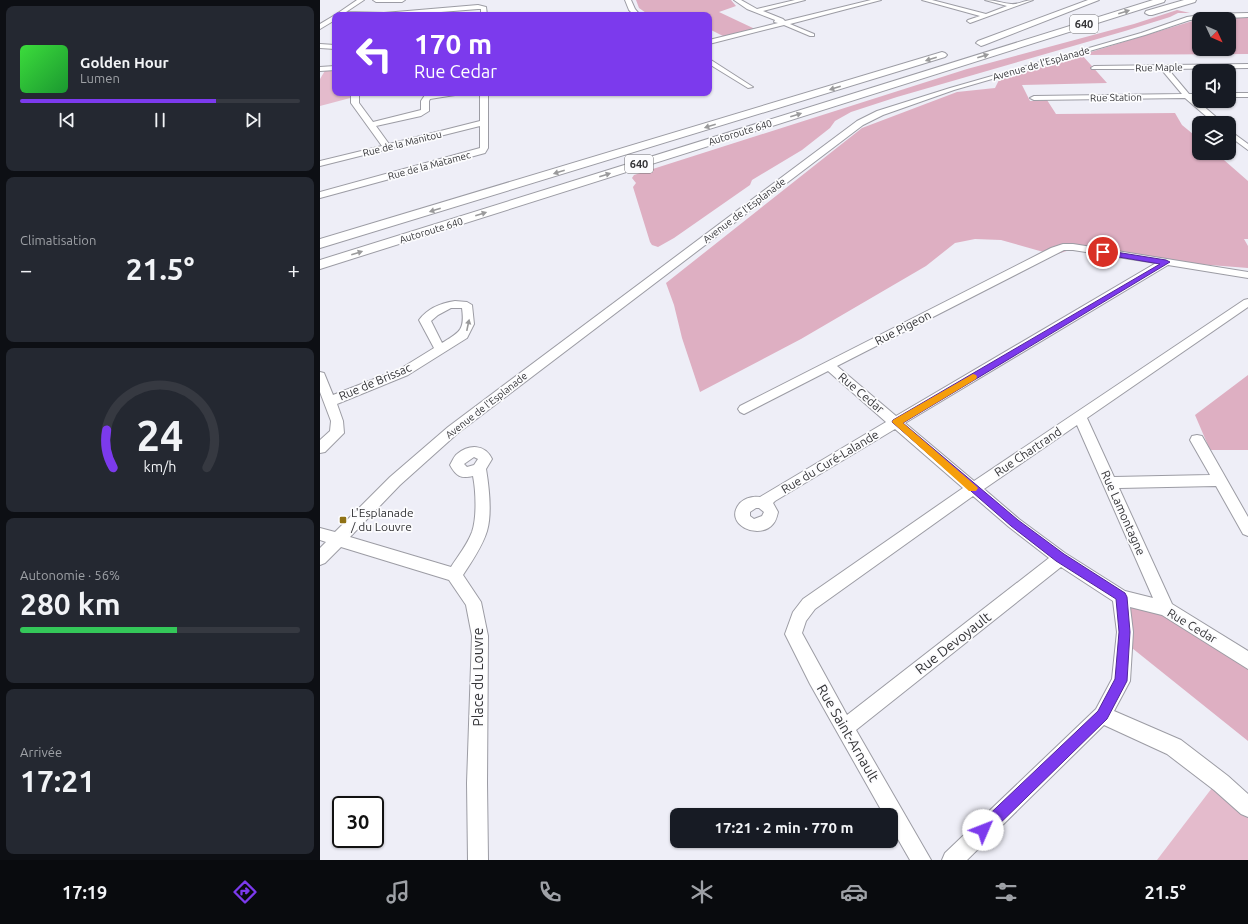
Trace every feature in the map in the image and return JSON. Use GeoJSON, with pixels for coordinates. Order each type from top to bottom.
{"type":"FeatureCollection","features":[{"type":"Feature","properties":{"kind":"highway","name":"Autoroute 640"},"geometry":{"type":"LineString","coordinates":[[320,265],[1161,0]]}},
{"type":"Feature","properties":{"kind":"highway"},"geometry":{"type":"LineString","coordinates":[[1006,49],[1135,17],[1192,0]]}},
{"type":"Feature","properties":{"kind":"highway"},"geometry":{"type":"LineString","coordinates":[[978,44],[1096,4]]}},
{"type":"Feature","properties":{"kind":"highway","name":"Autoroute 640"},"geometry":{"type":"LineString","coordinates":[[320,244],[953,52]]}},
{"type":"Feature","properties":{"kind":"street"},"geometry":{"type":"LineString","coordinates":[[343,12],[361,0]]}},
{"type":"Feature","properties":{"kind":"street"},"geometry":{"type":"LineString","coordinates":[[376,0],[402,0]]}},
{"type":"Feature","properties":{"kind":"street"},"geometry":{"type":"LineString","coordinates":[[628,0],[634,12]]}},
{"type":"Feature","properties":{"kind":"street"},"geometry":{"type":"LineString","coordinates":[[737,0],[777,22],[812,35]]}},
{"type":"Feature","properties":{"kind":"street"},"geometry":{"type":"LineString","coordinates":[[756,11],[802,0]]}},
{"type":"Feature","properties":{"kind":"street"},"geometry":{"type":"LineString","coordinates":[[712,41],[878,0]]}},
{"type":"Feature","properties":{"kind":"street"},"geometry":{"type":"LineString","coordinates":[[924,0],[985,16]]}},
{"type":"Feature","properties":{"kind":"street"},"geometry":{"type":"LineString","coordinates":[[988,0],[1013,6]]}},
{"type":"Feature","properties":{"kind":"street"},"geometry":{"type":"LineString","coordinates":[[970,21],[1030,0]]}},
{"type":"Feature","properties":{"kind":"street"},"geometry":{"type":"LineString","coordinates":[[444,9],[448,1]]}},
{"type":"Feature","properties":{"kind":"street"},"geometry":{"type":"LineString","coordinates":[[414,12],[478,7],[484,8],[484,12]]}},
{"type":"Feature","properties":{"kind":"street","name":"Avenue de l'Esplanade"},"geometry":{"type":"LineString","coordinates":[[320,558],[395,481],[453,430],[777,192],[857,125],[884,112],[952,89],[1143,34],[1189,18],[1248,15]]}},
{"type":"Feature","properties":{"kind":"street"},"geometry":{"type":"LineString","coordinates":[[320,28],[332,19]]}},
{"type":"Feature","properties":{"kind":"street"},"geometry":{"type":"LineString","coordinates":[[320,28],[328,29]]}},
{"type":"Feature","properties":{"kind":"street"},"geometry":{"type":"LineString","coordinates":[[320,46],[332,47]]}},
{"type":"Feature","properties":{"kind":"street"},"geometry":{"type":"LineString","coordinates":[[712,63],[750,87]]}},
{"type":"Feature","properties":{"kind":"street","name":"Rue Maple"},"geometry":{"type":"LineString","coordinates":[[1094,68],[1248,66]]}},
{"type":"Feature","properties":{"kind":"street"},"geometry":{"type":"LineString","coordinates":[[1163,67],[1187,96],[1210,116]]}},
{"type":"Feature","properties":{"kind":"street"},"geometry":{"type":"LineString","coordinates":[[320,69],[332,68]]}},
{"type":"Feature","properties":{"kind":"street"},"geometry":{"type":"LineString","coordinates":[[1236,95],[1248,95]]}},
{"type":"Feature","properties":{"kind":"street"},"geometry":{"type":"LineString","coordinates":[[354,96],[355,103],[386,147]]}},
{"type":"Feature","properties":{"kind":"street"},"geometry":{"type":"LineString","coordinates":[[371,125],[425,111],[425,101],[428,97],[435,96]]}},
{"type":"Feature","properties":{"kind":"street","name":"Rue de la Matamec"},"geometry":{"type":"LineString","coordinates":[[320,195],[482,151],[484,148],[484,96]]}},
{"type":"Feature","properties":{"kind":"street","name":"Rue Station"},"geometry":{"type":"LineString","coordinates":[[1034,98],[1192,96]]}},
{"type":"Feature","properties":{"kind":"street","name":"Rue de la Manitou"},"geometry":{"type":"LineString","coordinates":[[320,164],[483,123]]}},
{"type":"Feature","properties":{"kind":"street"},"geometry":{"type":"LineString","coordinates":[[1236,138],[1248,138]]}},
{"type":"Feature","properties":{"kind":"street"},"geometry":{"type":"LineString","coordinates":[[1236,138],[1248,148]]}},
{"type":"Feature","properties":{"kind":"street","name":"Rue Pigeon"},"geometry":{"type":"LineString","coordinates":[[744,409],[1048,253],[1063,247],[1073,247],[1166,262]]}},
{"type":"Feature","properties":{"kind":"street"},"geometry":{"type":"LineString","coordinates":[[1166,262],[1248,275]]}},
{"type":"Feature","properties":{"kind":"street","name":"Rue du Curé-Lalande"},"geometry":{"type":"LineString","coordinates":[[763,503],[770,497],[1166,262]]}},
{"type":"Feature","properties":{"kind":"street","name":"Rue Chartrand"},"geometry":{"type":"LineString","coordinates":[[809,604],[973,489],[1248,302]]}},
{"type":"Feature","properties":{"kind":"street","name":"Rue de Brissac"},"geometry":{"type":"LineString","coordinates":[[331,401],[404,372],[440,349]]}},
{"type":"Feature","properties":{"kind":"street","name":"Rue Cedar"},"geometry":{"type":"LineString","coordinates":[[829,366],[973,489],[1060,558],[1121,597],[1166,609],[1248,660]]}},
{"type":"Feature","properties":{"kind":"street"},"geometry":{"type":"LineString","coordinates":[[320,376],[331,401],[337,421],[337,433],[320,448]]}},
{"type":"Feature","properties":{"kind":"street","name":"Rue Lamontagne"},"geometry":{"type":"LineString","coordinates":[[1080,416],[1166,609]]}},
{"type":"Feature","properties":{"kind":"street"},"geometry":{"type":"LineString","coordinates":[[1197,440],[1248,530]]}},
{"type":"Feature","properties":{"kind":"street"},"geometry":{"type":"LineString","coordinates":[[320,534],[454,575],[470,552],[481,525],[482,485],[479,469]]}},
{"type":"Feature","properties":{"kind":"street"},"geometry":{"type":"LineString","coordinates":[[1110,483],[1219,480]]}},
{"type":"Feature","properties":{"kind":"street","name":"Rue Devoyault"},"geometry":{"type":"LineString","coordinates":[[845,728],[1060,558]]}},
{"type":"Feature","properties":{"kind":"street","name":"Place du Louvre"},"geometry":{"type":"LineString","coordinates":[[454,575],[473,602],[480,636],[477,783],[478,860]]}},
{"type":"Feature","properties":{"kind":"street"},"geometry":{"type":"LineString","coordinates":[[952,860],[1102,715],[1121,681],[1125,632],[1121,597]]}},
{"type":"Feature","properties":{"kind":"street","name":"Rue Saint-Arnault"},"geometry":{"type":"LineString","coordinates":[[809,604],[799,617],[793,634],[921,860]]}},
{"type":"Feature","properties":{"kind":"street"},"geometry":{"type":"LineString","coordinates":[[1102,715],[1174,747],[1221,783],[1248,807]]}},
{"type":"Feature","properties":{"kind":"shaded area"},"geometry":{"type":"Polygon","coordinates":[[[636,0],[731,0],[736,6],[719,12],[755,29],[725,37],[712,30],[712,12],[645,12],[639,8],[636,0]]]}},
{"type":"Feature","properties":{"kind":"shaded area"},"geometry":{"type":"Polygon","coordinates":[[[1177,10],[1190,13],[1178,13],[1170,17],[1125,31],[897,97],[851,112],[835,121],[830,128],[802,150],[752,180],[750,185],[674,238],[658,247],[652,245],[650,242],[633,187],[636,183],[632,178],[634,175],[967,69],[1134,24],[1177,10]]]}},
{"type":"Feature","properties":{"kind":"shaded area"},"geometry":{"type":"Polygon","coordinates":[[[1236,18],[1248,18],[1248,54],[1236,54],[1236,18]]]}},
{"type":"Feature","properties":{"kind":"shaded area"},"geometry":{"type":"Polygon","coordinates":[[[1192,21],[1192,54],[1082,55],[1107,83],[1022,85],[1030,101],[1047,100],[1056,114],[1175,113],[1182,125],[1192,133],[1192,160],[1224,160],[1248,181],[1248,239],[1244,239],[1248,246],[1248,268],[1197,264],[1073,249],[1054,255],[1001,240],[975,239],[955,243],[926,266],[801,339],[700,392],[666,283],[862,128],[957,92],[995,88],[999,80],[1192,21]]]}},
{"type":"Feature","properties":{"kind":"shaded area"},"geometry":{"type":"Polygon","coordinates":[[[332,68],[332,96],[354,97],[320,106],[320,79],[326,69],[332,68]]]}},
{"type":"Feature","properties":{"kind":"shaded area"},"geometry":{"type":"Polygon","coordinates":[[[1248,375],[1248,450],[1210,450],[1195,415],[1248,375]]]}},
{"type":"Feature","properties":{"kind":"shaded area"},"geometry":{"type":"Polygon","coordinates":[[[1126,598],[1162,615],[1248,667],[1248,741],[1132,648],[1126,598]]]}},
{"type":"Feature","properties":{"kind":"shaded area"},"geometry":{"type":"Polygon","coordinates":[[[1215,784],[1248,800],[1248,860],[1157,860],[1215,784]]]}},
{"type":"Feature","properties":{"kind":"slow traffic"},"geometry":{"type":"LineString","coordinates":[[973,377],[896,422],[973,488]]}},
{"type":"Feature","properties":{"kind":"place","name":"L'Esplanade / du Louvre"},"geometry":{"type":"Point","coordinates":[343,520]}},
{"type":"Feature","properties":{"kind":"route"},"geometry":{"type":"LineString","coordinates":[[983,830],[1102,715],[1121,681],[1125,632],[1124,611],[1121,597],[1060,558],[1014,523],[896,422],[1166,262],[1103,252]]}}]}
